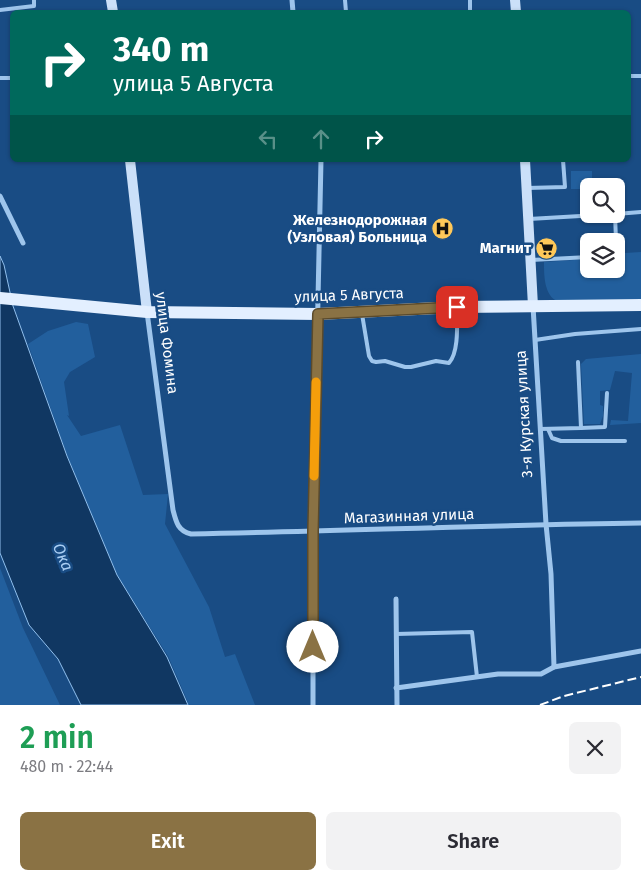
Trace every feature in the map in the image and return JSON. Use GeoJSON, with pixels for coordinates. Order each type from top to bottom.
{"type":"FeatureCollection","features":[{"type":"Feature","properties":{"kind":"main road","name":"улица 5 Августа"},"geometry":{"type":"LineString","coordinates":[[0,298],[147,312],[318,314],[457,307],[641,305]]}},
{"type":"Feature","properties":{"kind":"street","name":"улица Фомина"},"geometry":{"type":"LineString","coordinates":[[130,162],[147,312],[173,510],[179,528]]}},
{"type":"Feature","properties":{"kind":"street"},"geometry":{"type":"LineString","coordinates":[[313,705],[313,531],[322,162]]}},
{"type":"Feature","properties":{"kind":"street","name":"3-я Курская улица"},"geometry":{"type":"LineString","coordinates":[[525,162],[540,429],[551,574],[554,667]]}},
{"type":"Feature","properties":{"kind":"street"},"geometry":{"type":"LineString","coordinates":[[0,196],[23,243]]}},
{"type":"Feature","properties":{"kind":"street","name":"Магазинная улица"},"geometry":{"type":"LineString","coordinates":[[179,528],[191,534],[641,523]]}},
{"type":"Feature","properties":{"kind":"street"},"geometry":{"type":"LineString","coordinates":[[396,599],[397,705]]}},
{"type":"Feature","properties":{"kind":"street"},"geometry":{"type":"LineString","coordinates":[[396,688],[498,674],[541,674],[554,667],[641,651]]}},
{"type":"Feature","properties":{"kind":"lane"},"geometry":{"type":"LineString","coordinates":[[0,10],[34,6],[34,0]]}},
{"type":"Feature","properties":{"kind":"lane"},"geometry":{"type":"LineString","coordinates":[[527,188],[565,187],[563,162]]}},
{"type":"Feature","properties":{"kind":"lane"},"geometry":{"type":"LineString","coordinates":[[625,213],[641,212]]}},
{"type":"Feature","properties":{"kind":"lane"},"geometry":{"type":"LineString","coordinates":[[529,219],[580,216]]}},
{"type":"Feature","properties":{"kind":"lane"},"geometry":{"type":"LineString","coordinates":[[531,260],[580,257]]}},
{"type":"Feature","properties":{"kind":"lane"},"geometry":{"type":"LineString","coordinates":[[362,312],[369,356],[372,361],[385,361],[411,367],[436,361],[449,362],[454,358],[457,335],[457,307]]}},
{"type":"Feature","properties":{"kind":"lane"},"geometry":{"type":"LineString","coordinates":[[535,340],[641,329]]}},
{"type":"Feature","properties":{"kind":"lane"},"geometry":{"type":"LineString","coordinates":[[578,362],[581,428]]}},
{"type":"Feature","properties":{"kind":"lane"},"geometry":{"type":"LineString","coordinates":[[540,429],[605,427],[607,393]]}},
{"type":"Feature","properties":{"kind":"lane"},"geometry":{"type":"LineString","coordinates":[[548,429],[552,438],[561,441],[625,441]]}},
{"type":"Feature","properties":{"kind":"lane"},"geometry":{"type":"LineString","coordinates":[[396,634],[472,632],[477,677]]}},
{"type":"Feature","properties":{"kind":"shaded area"},"geometry":{"type":"Polygon","coordinates":[[[571,171],[592,171],[592,178],[580,178],[580,189],[571,189],[571,171]]]}},
{"type":"Feature","properties":{"kind":"shaded area"},"geometry":{"type":"Polygon","coordinates":[[[641,252],[641,299],[558,302],[553,299],[547,290],[544,262],[580,260],[580,278],[625,278],[625,253],[641,252]]]}},
{"type":"Feature","properties":{"kind":"shaded area"},"geometry":{"type":"Polygon","coordinates":[[[76,322],[88,324],[95,357],[70,372],[64,382],[69,416],[67,415],[81,436],[120,425],[143,495],[168,494],[165,524],[209,607],[225,657],[235,654],[255,705],[188,705],[168,656],[117,575],[67,455],[28,344],[48,331],[76,322]]]}},
{"type":"Feature","properties":{"kind":"shaded area"},"geometry":{"type":"Polygon","coordinates":[[[641,354],[641,423],[610,425],[611,420],[628,421],[632,373],[615,371],[610,390],[600,391],[600,405],[603,406],[603,416],[600,424],[584,424],[581,364],[586,359],[641,354]]]}},
{"type":"Feature","properties":{"kind":"shaded area"},"geometry":{"type":"Polygon","coordinates":[[[0,568],[23,628],[60,705],[0,705],[0,568]]]}},
{"type":"Feature","properties":{"kind":"water","name":"Ока"},"geometry":{"type":"Polygon","coordinates":[[[0,256],[4,265],[13,306],[67,456],[117,575],[167,657],[188,705],[81,705],[58,659],[29,625],[0,553],[0,256]]]}},
{"type":"Feature","properties":{"kind":"railway"},"geometry":{"type":"LineString","coordinates":[[540,705],[564,696],[641,677]]}},
{"type":"Feature","properties":{"kind":"slow traffic"},"geometry":{"type":"LineString","coordinates":[[314,476],[316,382]]}},
{"type":"Feature","properties":{"kind":"place","name":"Железнодорожная (Узловая) Больница"},"geometry":{"type":"Point","coordinates":[443,229]}},
{"type":"Feature","properties":{"kind":"place","name":"Магнит"},"geometry":{"type":"Point","coordinates":[547,248]}},
{"type":"Feature","properties":{"kind":"route"},"geometry":{"type":"LineString","coordinates":[[313,647],[313,531],[318,314],[457,307]]}}]}
